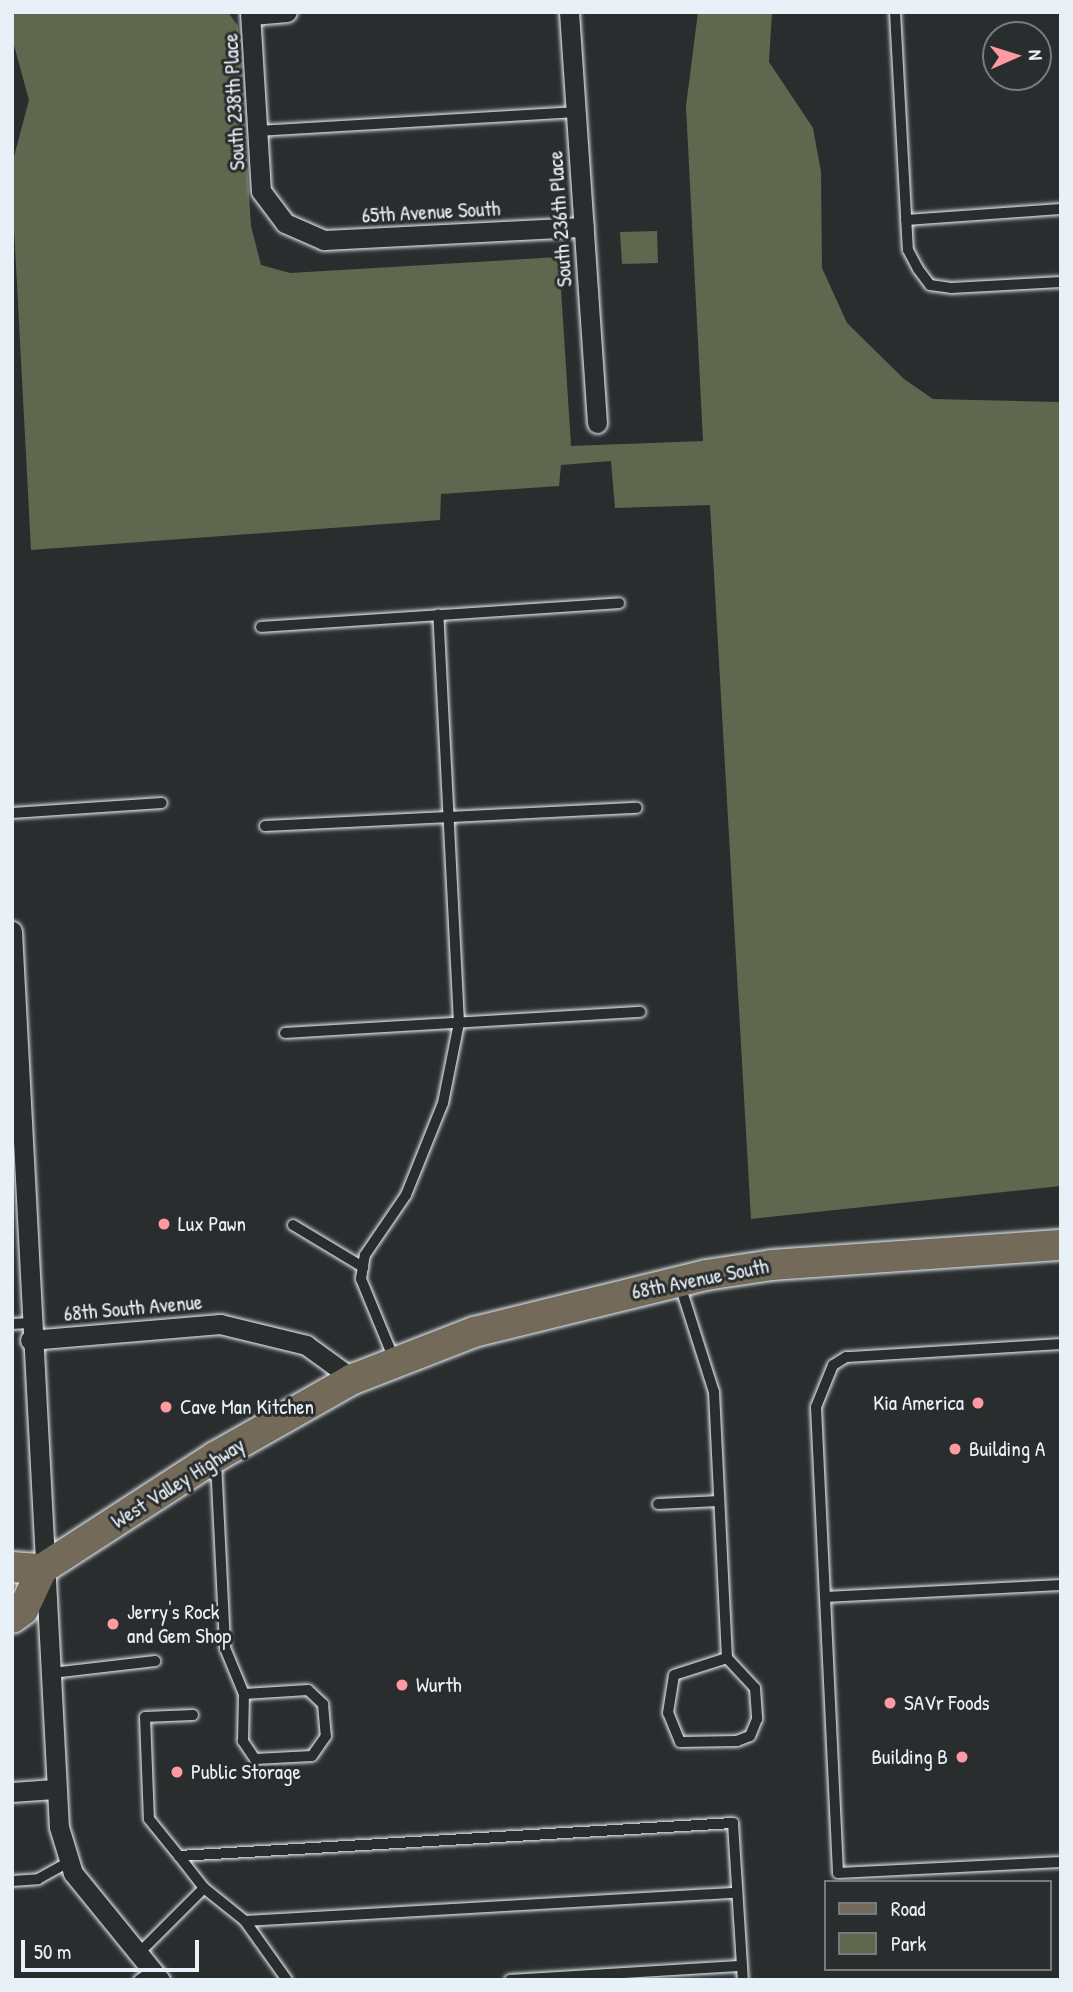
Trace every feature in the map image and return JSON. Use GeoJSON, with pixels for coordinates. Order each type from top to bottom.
{"type":"FeatureCollection","features":[{"type":"Feature","properties":{"kind":"main road","name":"68th Avenue South"},"geometry":{"type":"LineString","coordinates":[[353,1379],[474,1332],[678,1281],[772,1265],[1061,1245]]}},
{"type":"Feature","properties":{"kind":"main road","name":"West Valley Highway"},"geometry":{"type":"LineString","coordinates":[[42,1569],[215,1457],[353,1379]]}},
{"type":"Feature","properties":{"kind":"main road"},"geometry":{"type":"LineString","coordinates":[[12,1567],[42,1569],[23,1610],[12,1618]]}},
{"type":"Feature","properties":{"kind":"street"},"geometry":{"type":"LineString","coordinates":[[251,14],[287,12]]}},
{"type":"Feature","properties":{"kind":"street","name":"South 236th Place"},"geometry":{"type":"LineString","coordinates":[[569,12],[597,423]]}},
{"type":"Feature","properties":{"kind":"street","name":"South 238th Place"},"geometry":{"type":"LineString","coordinates":[[251,14],[261,191],[285,223]]}},
{"type":"Feature","properties":{"kind":"street","name":"65th Avenue South"},"geometry":{"type":"LineString","coordinates":[[285,223],[324,240],[584,227]]}},
{"type":"Feature","properties":{"kind":"street"},"geometry":{"type":"LineString","coordinates":[[12,931],[24,1329],[52,1673],[54,1789],[67,1863],[138,1954],[150,1977]]}},
{"type":"Feature","properties":{"kind":"street","name":"68th South Avenue"},"geometry":{"type":"LineString","coordinates":[[24,1329],[220,1324],[306,1345],[353,1379]]}},
{"type":"Feature","properties":{"kind":"street"},"geometry":{"type":"LineString","coordinates":[[12,1792],[54,1789]]}},
{"type":"Feature","properties":{"kind":"lane"},"geometry":{"type":"LineString","coordinates":[[895,12],[908,250],[930,285],[951,288],[1061,282]]}},
{"type":"Feature","properties":{"kind":"lane"},"geometry":{"type":"LineString","coordinates":[[258,131],[576,112]]}},
{"type":"Feature","properties":{"kind":"lane"},"geometry":{"type":"LineString","coordinates":[[906,220],[1061,209]]}},
{"type":"Feature","properties":{"kind":"lane"},"geometry":{"type":"LineString","coordinates":[[261,626],[619,603]]}},
{"type":"Feature","properties":{"kind":"lane"},"geometry":{"type":"LineString","coordinates":[[396,1362],[360,1279],[365,1255],[406,1195],[443,1102],[459,1023],[438,615]]}},
{"type":"Feature","properties":{"kind":"lane"},"geometry":{"type":"LineString","coordinates":[[12,813],[162,803]]}},
{"type":"Feature","properties":{"kind":"lane"},"geometry":{"type":"LineString","coordinates":[[265,827],[637,808]]}},
{"type":"Feature","properties":{"kind":"lane"},"geometry":{"type":"LineString","coordinates":[[285,1033],[640,1012]]}},
{"type":"Feature","properties":{"kind":"lane"},"geometry":{"type":"LineString","coordinates":[[293,1225],[363,1267]]}},
{"type":"Feature","properties":{"kind":"lane"},"geometry":{"type":"LineString","coordinates":[[678,1281],[714,1392],[727,1658],[755,1688],[757,1719],[750,1736],[737,1741],[680,1742],[668,1713],[674,1675],[727,1658]]}},
{"type":"Feature","properties":{"kind":"lane"},"geometry":{"type":"LineString","coordinates":[[1061,1344],[868,1353],[833,1365],[816,1407],[838,1872],[1061,1862]]}},
{"type":"Feature","properties":{"kind":"lane"},"geometry":{"type":"LineString","coordinates":[[215,1457],[225,1648],[244,1694],[243,1741],[255,1759],[312,1756],[326,1736],[323,1704],[308,1690],[244,1694]]}},
{"type":"Feature","properties":{"kind":"lane"},"geometry":{"type":"LineString","coordinates":[[657,1504],[719,1501]]}},
{"type":"Feature","properties":{"kind":"lane"},"geometry":{"type":"LineString","coordinates":[[825,1597],[1061,1585]]}},
{"type":"Feature","properties":{"kind":"lane"},"geometry":{"type":"LineString","coordinates":[[52,1673],[155,1661]]}},
{"type":"Feature","properties":{"kind":"lane"},"geometry":{"type":"LineString","coordinates":[[193,1715],[145,1717],[149,1819],[204,1888],[245,1921],[287,1980]]}},
{"type":"Feature","properties":{"kind":"lane"},"geometry":{"type":"LineString","coordinates":[[179,1856],[733,1823],[743,1980]]}},
{"type":"Feature","properties":{"kind":"lane"},"geometry":{"type":"LineString","coordinates":[[12,1881],[38,1879],[67,1863]]}},
{"type":"Feature","properties":{"kind":"lane"},"geometry":{"type":"LineString","coordinates":[[138,1954],[204,1888]]}},
{"type":"Feature","properties":{"kind":"lane"},"geometry":{"type":"LineString","coordinates":[[245,1921],[737,1893]]}},
{"type":"Feature","properties":{"kind":"lane"},"geometry":{"type":"LineString","coordinates":[[510,1980],[742,1965]]}},
{"type":"Feature","properties":{"kind":"green space"},"geometry":{"type":"Polygon","coordinates":[[[12,12],[228,12],[238,26],[251,226],[261,265],[290,273],[559,257],[571,446],[703,441],[686,106],[698,12],[772,12],[769,62],[813,128],[821,172],[822,268],[847,323],[904,379],[933,399],[1061,402],[1061,1186],[751,1219],[710,505],[615,508],[611,461],[561,465],[559,486],[441,494],[440,520],[31,550],[12,190],[12,164],[29,100],[12,38],[12,12]]]}},
{"type":"Feature","properties":{"kind":"green space"},"geometry":{"type":"Polygon","coordinates":[[[657,231],[658,263],[622,264],[620,232],[657,231]]]}},
{"type":"Feature","properties":{"kind":"place","name":"Lux Pawn"},"geometry":{"type":"Point","coordinates":[164,1224]}},
{"type":"Feature","properties":{"kind":"place","name":"Kia America"},"geometry":{"type":"Point","coordinates":[978,1403]}},
{"type":"Feature","properties":{"kind":"place","name":"Cave Man Kitchen"},"geometry":{"type":"Point","coordinates":[166,1407]}},
{"type":"Feature","properties":{"kind":"place","name":"Building A"},"geometry":{"type":"Point","coordinates":[955,1449]}},
{"type":"Feature","properties":{"kind":"place","name":"Jerry's Rock and Gem Shop"},"geometry":{"type":"Point","coordinates":[113,1624]}},
{"type":"Feature","properties":{"kind":"place","name":"Wurth"},"geometry":{"type":"Point","coordinates":[402,1685]}},
{"type":"Feature","properties":{"kind":"place","name":"SAVr Foods"},"geometry":{"type":"Point","coordinates":[890,1703]}},
{"type":"Feature","properties":{"kind":"place","name":"Building B"},"geometry":{"type":"Point","coordinates":[962,1757]}},
{"type":"Feature","properties":{"kind":"place","name":"Public Storage"},"geometry":{"type":"Point","coordinates":[177,1772]}}]}
